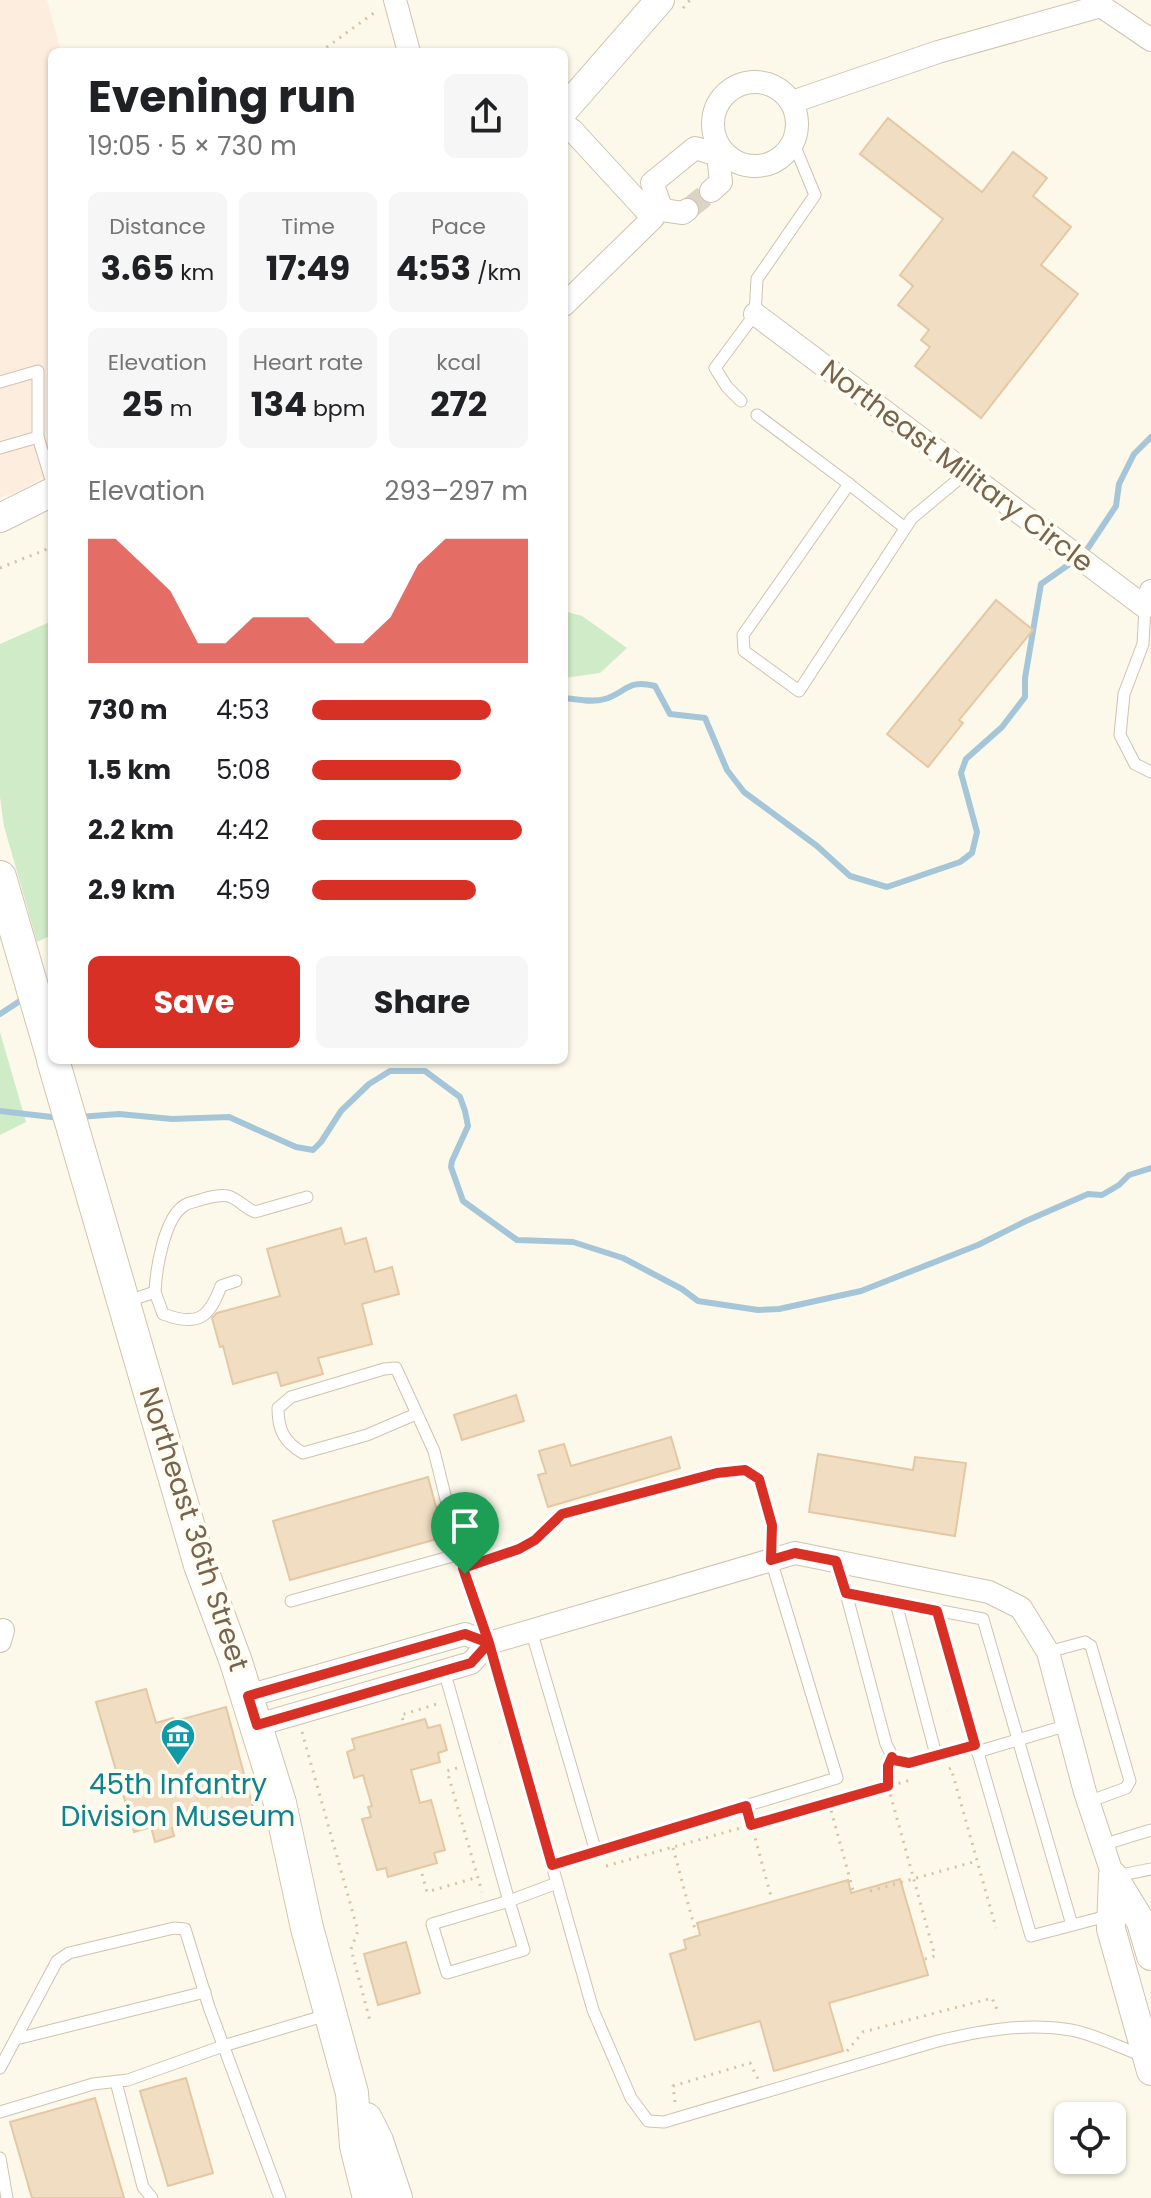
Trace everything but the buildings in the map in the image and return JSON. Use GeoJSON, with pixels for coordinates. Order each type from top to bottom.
{"type":"FeatureCollection","features":[{"type":"Feature","properties":{"kind":"main road","name":"Northeast 36th Street"},"geometry":{"type":"LineString","coordinates":[[0,877],[48,1041]]}},
{"type":"Feature","properties":{"kind":"main road","name":"Northeast 36th Street"},"geometry":{"type":"LineString","coordinates":[[55,1064],[200,1565],[252,1711],[280,1803],[307,1928],[352,2093],[356,2146],[369,2198]]}},
{"type":"Feature","properties":{"kind":"main road","name":"Northeast 36th Street"},"geometry":{"type":"LineString","coordinates":[[352,2093],[377,2141],[396,2198]]}},
{"type":"Feature","properties":{"kind":"street"},"geometry":{"type":"LineString","coordinates":[[568,105],[660,0]]}},
{"type":"Feature","properties":{"kind":"street"},"geometry":{"type":"LineString","coordinates":[[387,4],[407,48]]}},
{"type":"Feature","properties":{"kind":"street"},"geometry":{"type":"LineString","coordinates":[[792,102],[938,52],[1101,6],[1151,40]]}},
{"type":"Feature","properties":{"kind":"street"},"geometry":{"type":"LineString","coordinates":[[658,214],[652,183],[695,148],[720,153],[748,166],[774,162],[785,153],[797,129],[792,102],[783,91],[756,81],[742,83],[729,89],[720,100],[714,113],[713,127],[720,153],[721,182],[711,191]]}},
{"type":"Feature","properties":{"kind":"street"},"geometry":{"type":"LineString","coordinates":[[568,127],[658,214]]}},
{"type":"Feature","properties":{"kind":"street"},"geometry":{"type":"LineString","coordinates":[[568,301],[658,214],[683,213],[687,210]]}},
{"type":"Feature","properties":{"kind":"street","name":"Northeast Military Circle"},"geometry":{"type":"LineString","coordinates":[[755,314],[966,473],[1148,599]]}},
{"type":"Feature","properties":{"kind":"street"},"geometry":{"type":"LineString","coordinates":[[0,518],[48,494]]}},
{"type":"Feature","properties":{"kind":"street"},"geometry":{"type":"LineString","coordinates":[[252,1711],[296,1713],[471,1663],[489,1643],[795,1553],[989,1592],[1021,1608],[1048,1652],[1102,1845],[1113,1876],[1141,1922],[1151,1956]]}},
{"type":"Feature","properties":{"kind":"street"},"geometry":{"type":"LineString","coordinates":[[252,1711],[465,1634],[489,1643]]}},
{"type":"Feature","properties":{"kind":"street"},"geometry":{"type":"LineString","coordinates":[[1113,1876],[1111,1929],[1150,2062]]}},
{"type":"Feature","properties":{"kind":"lane"},"geometry":{"type":"LineString","coordinates":[[741,401],[715,368],[755,314],[757,279],[815,195],[793,142]]}},
{"type":"Feature","properties":{"kind":"lane"},"geometry":{"type":"LineString","coordinates":[[0,382],[38,371],[38,437],[48,470]]}},
{"type":"Feature","properties":{"kind":"lane"},"geometry":{"type":"LineString","coordinates":[[757,415],[905,528]]}},
{"type":"Feature","properties":{"kind":"lane"},"geometry":{"type":"LineString","coordinates":[[0,448],[38,437]]}},
{"type":"Feature","properties":{"kind":"lane"},"geometry":{"type":"LineString","coordinates":[[849,484],[743,635],[744,651],[799,691],[912,518],[966,473]]}},
{"type":"Feature","properties":{"kind":"lane"},"geometry":{"type":"LineString","coordinates":[[1148,599],[1143,644],[1124,694],[1120,735],[1135,764],[1151,772]]}},
{"type":"Feature","properties":{"kind":"lane"},"geometry":{"type":"LineString","coordinates":[[236,1281],[221,1286],[205,1316],[173,1318],[163,1314],[155,1292],[156,1274],[165,1238],[183,1205],[213,1196],[230,1196],[255,1212],[307,1197]]}},
{"type":"Feature","properties":{"kind":"lane"},"geometry":{"type":"LineString","coordinates":[[124,1302],[155,1292]]}},
{"type":"Feature","properties":{"kind":"lane"},"geometry":{"type":"LineString","coordinates":[[416,1414],[367,1435],[303,1453],[288,1444],[278,1421],[278,1408],[291,1397],[396,1368],[434,1451],[463,1568],[489,1643],[593,2010],[631,2098],[648,2121],[664,2122],[979,2031],[1028,2026],[1074,2030],[1150,2062]]}},
{"type":"Feature","properties":{"kind":"lane"},"geometry":{"type":"LineString","coordinates":[[463,1568],[519,1549],[535,1540],[562,1514],[717,1473],[745,1470],[759,1479],[772,1525],[771,1560],[837,1778],[552,1865]]}},
{"type":"Feature","properties":{"kind":"lane"},"geometry":{"type":"LineString","coordinates":[[291,1601],[460,1554]]}},
{"type":"Feature","properties":{"kind":"lane"},"geometry":{"type":"LineString","coordinates":[[836,1561],[886,1744],[893,1758],[909,1763],[1017,1740],[1068,1725]]}},
{"type":"Feature","properties":{"kind":"lane"},"geometry":{"type":"LineString","coordinates":[[846,1593],[983,1619],[1072,1925]]}},
{"type":"Feature","properties":{"kind":"lane"},"geometry":{"type":"LineString","coordinates":[[896,1603],[936,1755]]}},
{"type":"Feature","properties":{"kind":"lane"},"geometry":{"type":"LineString","coordinates":[[937,1611],[1031,1936],[1111,1915]]}},
{"type":"Feature","properties":{"kind":"lane"},"geometry":{"type":"LineString","coordinates":[[531,1630],[596,1852]]}},
{"type":"Feature","properties":{"kind":"lane"},"geometry":{"type":"LineString","coordinates":[[1048,1652],[1085,1642],[1091,1646],[1130,1781],[1126,1788],[1088,1802]]}},
{"type":"Feature","properties":{"kind":"lane"},"geometry":{"type":"LineString","coordinates":[[444,1670],[509,1901],[524,1950],[447,1973],[432,1924],[509,1901],[557,1883]]}},
{"type":"Feature","properties":{"kind":"lane"},"geometry":{"type":"LineString","coordinates":[[1102,1845],[1151,1830]]}},
{"type":"Feature","properties":{"kind":"lane"},"geometry":{"type":"LineString","coordinates":[[1113,1876],[1151,1869]]}},
{"type":"Feature","properties":{"kind":"lane"},"geometry":{"type":"LineString","coordinates":[[0,2068],[57,1961],[69,1953],[174,1928],[185,1929],[223,2046],[280,2198]]}},
{"type":"Feature","properties":{"kind":"lane"},"geometry":{"type":"LineString","coordinates":[[16,2039],[205,1992]]}},
{"type":"Feature","properties":{"kind":"lane"},"geometry":{"type":"LineString","coordinates":[[0,2112],[93,2084],[116,2082],[330,2014]]}},
{"type":"Feature","properties":{"kind":"lane"},"geometry":{"type":"LineString","coordinates":[[116,2082],[143,2187],[152,2198]]}},
{"type":"Feature","properties":{"kind":"lane"},"geometry":{"type":"LineString","coordinates":[[0,2158],[7,2198]]}},
{"type":"Feature","properties":{"kind":"path"},"geometry":{"type":"LineString","coordinates":[[326,48],[387,4]]}},
{"type":"Feature","properties":{"kind":"path"},"geometry":{"type":"LineString","coordinates":[[0,568],[48,549]]}},
{"type":"Feature","properties":{"kind":"path"},"geometry":{"type":"LineString","coordinates":[[403,1720],[401,1715],[442,1703]]}},
{"type":"Feature","properties":{"kind":"path"},"geometry":{"type":"LineString","coordinates":[[296,1713],[358,1931],[351,1949],[370,2021]]}},
{"type":"Feature","properties":{"kind":"path"},"geometry":{"type":"LineString","coordinates":[[893,1758],[888,1766],[888,1786],[935,1956],[925,1959]]}},
{"type":"Feature","properties":{"kind":"path"},"geometry":{"type":"LineString","coordinates":[[461,1767],[447,1771],[487,1907]]}},
{"type":"Feature","properties":{"kind":"path"},"geometry":{"type":"LineString","coordinates":[[938,1772],[951,1768],[996,1928]]}},
{"type":"Feature","properties":{"kind":"path"},"geometry":{"type":"LineString","coordinates":[[596,1869],[925,1776]]}},
{"type":"Feature","properties":{"kind":"path"},"geometry":{"type":"LineString","coordinates":[[829,1803],[853,1890]]}},
{"type":"Feature","properties":{"kind":"path"},"geometry":{"type":"LineString","coordinates":[[746,1806],[772,1900]]}},
{"type":"Feature","properties":{"kind":"path"},"geometry":{"type":"LineString","coordinates":[[673,1847],[696,1933]]}},
{"type":"Feature","properties":{"kind":"path"},"geometry":{"type":"LineString","coordinates":[[870,1891],[977,1861]]}},
{"type":"Feature","properties":{"kind":"path"},"geometry":{"type":"LineString","coordinates":[[422,1874],[427,1892],[478,1877]]}},
{"type":"Feature","properties":{"kind":"path"},"geometry":{"type":"LineString","coordinates":[[844,2055],[863,2032],[992,1998],[1006,2028]]}},
{"type":"Feature","properties":{"kind":"path"},"geometry":{"type":"LineString","coordinates":[[675,2106],[673,2086],[750,2063],[758,2079],[772,2075]]}},
{"type":"Feature","properties":{"kind":"shaded area"},"geometry":{"type":"Polygon","coordinates":[[[0,0],[47,0],[60,48],[48,48],[48,474],[0,498],[0,0]]]}},
{"type":"Feature","properties":{"kind":"green space"},"geometry":{"type":"Polygon","coordinates":[[[568,612],[582,616],[627,648],[600,673],[568,677],[568,612]]]}},
{"type":"Feature","properties":{"kind":"green space"},"geometry":{"type":"Polygon","coordinates":[[[48,623],[48,937],[37,942],[4,826],[0,797],[0,644],[48,623]]]}},
{"type":"Feature","properties":{"kind":"green space"},"geometry":{"type":"Polygon","coordinates":[[[0,1032],[26,1122],[0,1135],[0,1032]]]}},
{"type":"Feature","properties":{"kind":"waterway"},"geometry":{"type":"LineString","coordinates":[[568,698],[600,700],[633,685],[655,686],[670,714],[705,718],[727,770],[744,792],[817,846],[850,876],[887,887],[960,862],[972,853],[977,832],[961,773],[966,759],[1002,727],[1025,697],[1025,678],[1041,584],[1084,554],[1116,506],[1119,484],[1134,454],[1151,437]]}},
{"type":"Feature","properties":{"kind":"waterway"},"geometry":{"type":"LineString","coordinates":[[0,1014],[26,997]]}},
{"type":"Feature","properties":{"kind":"waterway"},"geometry":{"type":"LineString","coordinates":[[79,1117],[119,1114],[172,1119],[229,1117],[296,1147],[313,1150],[341,1111],[369,1084],[390,1071],[425,1071],[460,1097],[465,1111],[468,1126],[451,1167],[463,1201],[517,1240],[573,1242],[623,1258],[682,1289],[698,1301],[758,1310],[779,1309],[861,1291],[978,1245],[1088,1194],[1102,1195],[1129,1175],[1151,1168]]}},
{"type":"Feature","properties":{"kind":"waterway"},"geometry":{"type":"LineString","coordinates":[[0,1111],[60,1118]]}},
{"type":"Feature","properties":{"kind":"tunnel"},"geometry":{"type":"LineString","coordinates":[[687,210],[711,191]]}},
{"type":"Feature","properties":{"kind":"place","name":"45th Infantry Division Museum"},"geometry":{"type":"Point","coordinates":[178,1767]}},
{"type":"Feature","properties":{"kind":"route"},"geometry":{"type":"LineString","coordinates":[[465,1574],[463,1568],[519,1549],[535,1540],[562,1514],[717,1473],[745,1470],[759,1479],[772,1525],[771,1560],[795,1553],[836,1561],[846,1593],[937,1611],[975,1745],[909,1763],[892,1757],[888,1766],[888,1786],[751,1825],[746,1806],[552,1865],[489,1643],[465,1634],[248,1696],[257,1725],[471,1663],[489,1643],[465,1574]]}}]}
